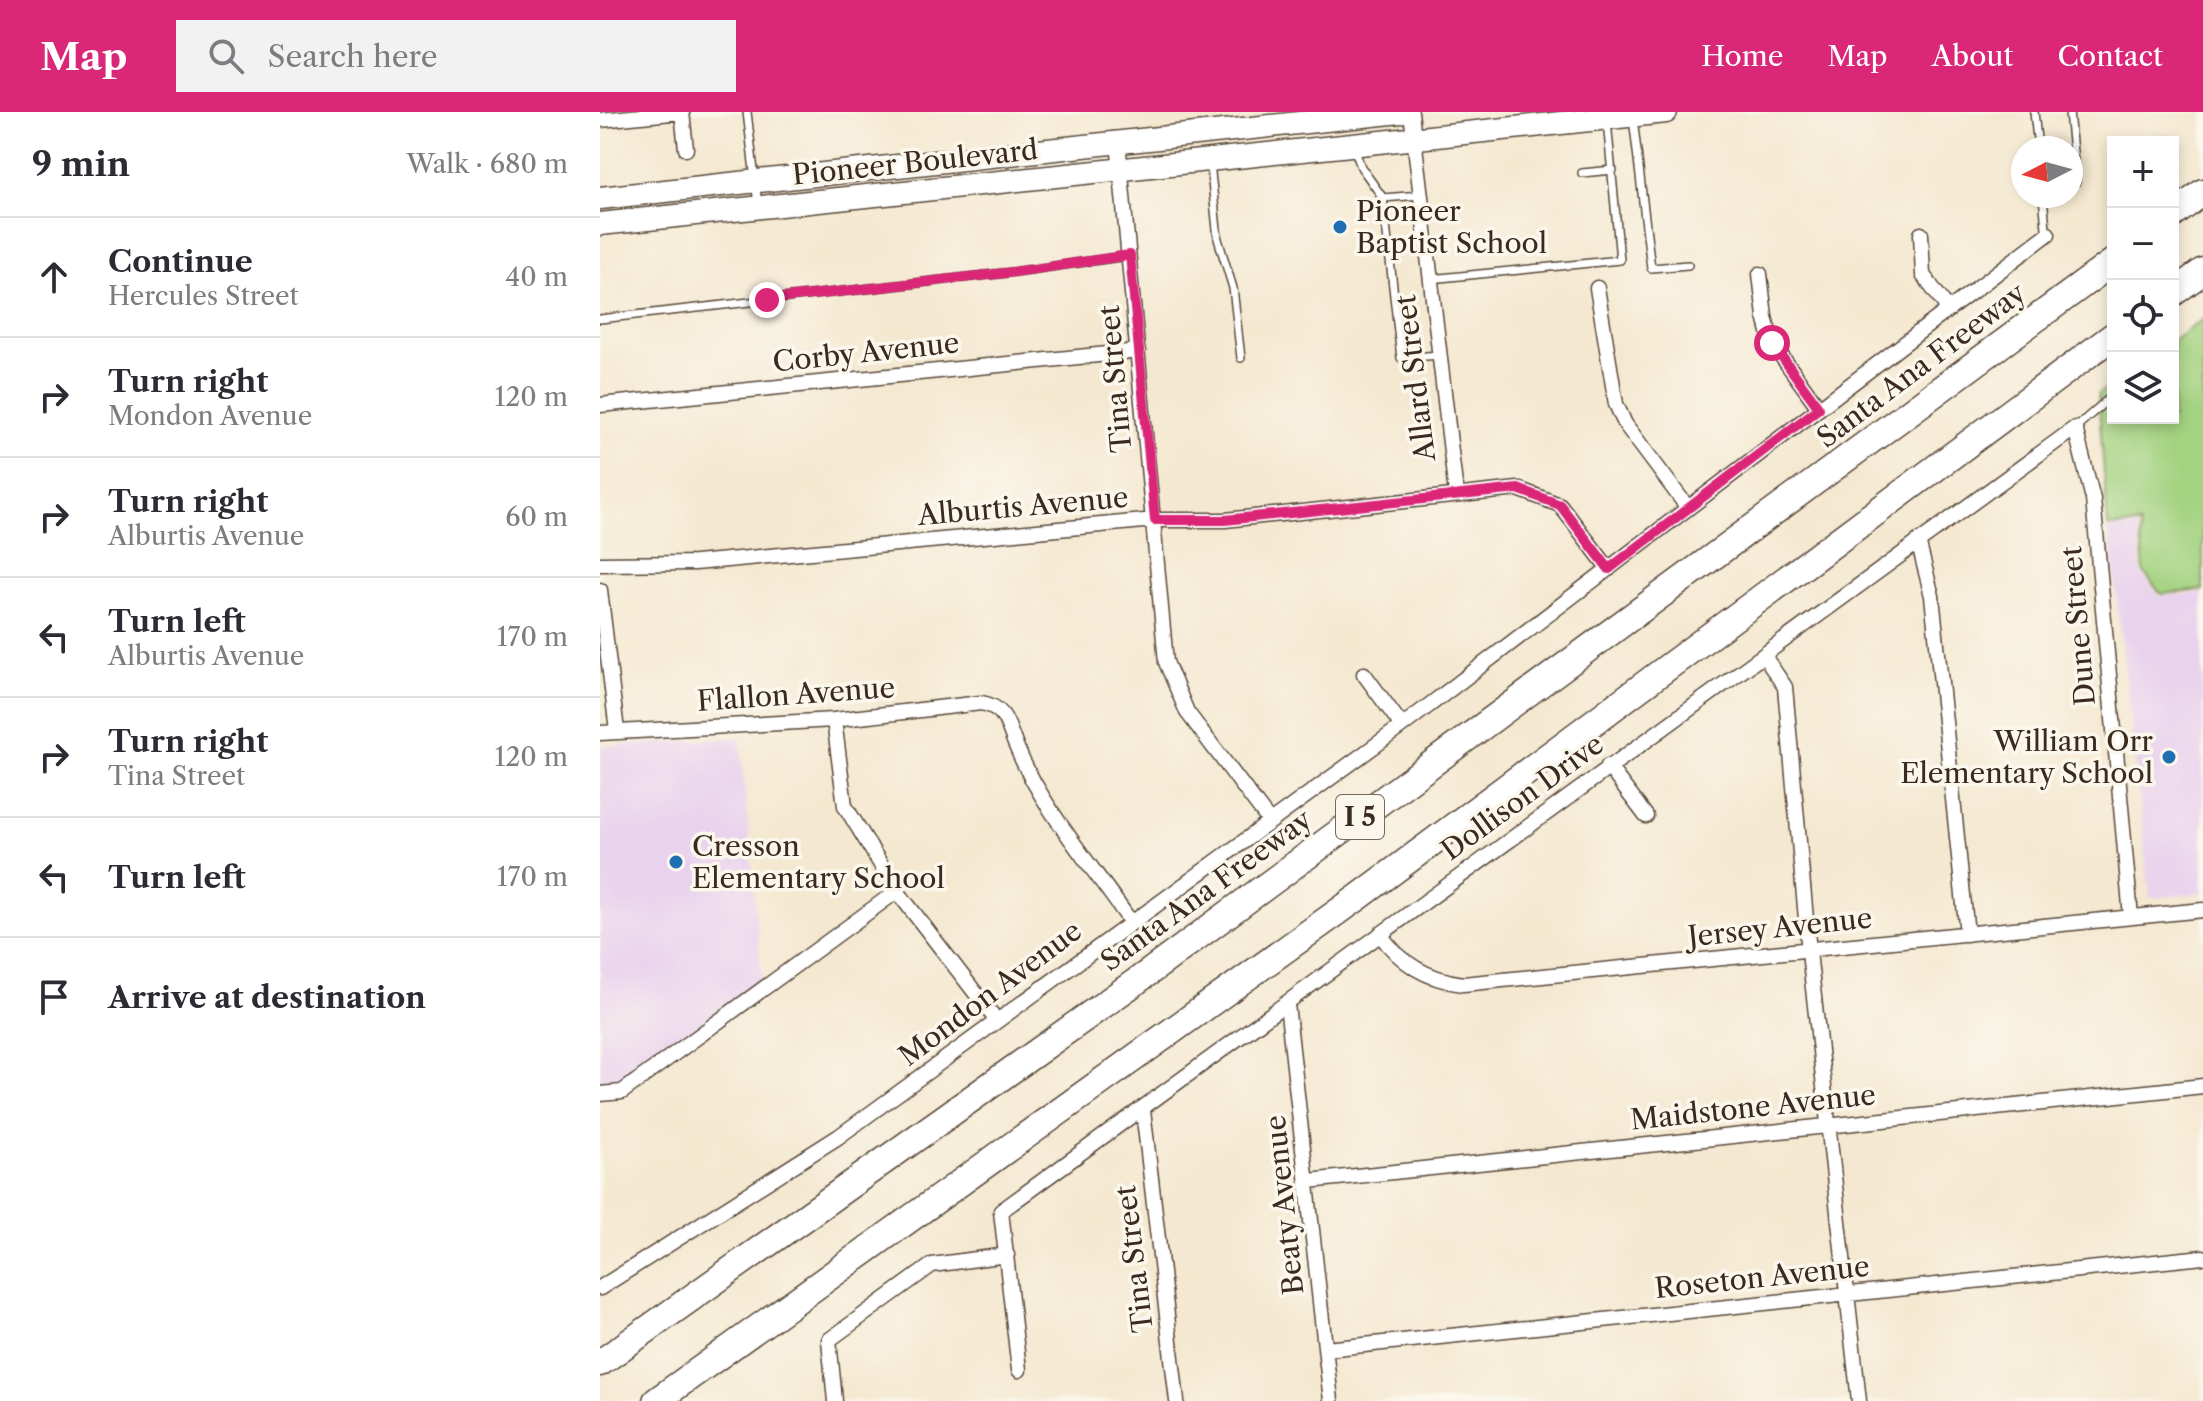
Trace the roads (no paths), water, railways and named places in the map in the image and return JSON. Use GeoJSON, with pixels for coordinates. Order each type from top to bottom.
{"type":"FeatureCollection","features":[{"type":"Feature","properties":{"kind":"highway"},"geometry":{"type":"LineString","coordinates":[[2179,210],[2203,192]]}},
{"type":"Feature","properties":{"kind":"highway","name":"Santa Ana Freeway"},"geometry":{"type":"LineString","coordinates":[[600,1363],[1161,964],[2107,266]]}},
{"type":"Feature","properties":{"kind":"highway"},"geometry":{"type":"LineString","coordinates":[[2179,289],[2203,271]]}},
{"type":"Feature","properties":{"kind":"highway","name":"I 5"},"geometry":{"type":"LineString","coordinates":[[656,1401],[1360,896],[2107,340]]}},
{"type":"Feature","properties":{"kind":"main road","name":"Pioneer Boulevard"},"geometry":{"type":"LineString","coordinates":[[600,198],[1401,112]]}},
{"type":"Feature","properties":{"kind":"main road","name":"Pioneer Boulevard"},"geometry":{"type":"LineString","coordinates":[[600,224],[1666,112]]}},
{"type":"Feature","properties":{"kind":"street"},"geometry":{"type":"LineString","coordinates":[[600,120],[682,112],[686,149]]}},
{"type":"Feature","properties":{"kind":"street","name":"Allard Street"},"geometry":{"type":"LineString","coordinates":[[1411,112],[1456,494]]}},
{"type":"Feature","properties":{"kind":"street","name":"Tina Street"},"geometry":{"type":"LineString","coordinates":[[1118,141],[1166,662],[1187,712],[1269,821]]}},
{"type":"Feature","properties":{"kind":"street","name":"Mondon Avenue"},"geometry":{"type":"LineString","coordinates":[[600,1288],[838,1137],[1130,921],[1402,726],[1949,310],[2047,231]]}},
{"type":"Feature","properties":{"kind":"street"},"geometry":{"type":"LineString","coordinates":[[1921,234],[1923,275],[1949,310]]}},
{"type":"Feature","properties":{"kind":"street"},"geometry":{"type":"LineString","coordinates":[[1760,274],[1765,317],[1772,343],[1819,408]]}},
{"type":"Feature","properties":{"kind":"street"},"geometry":{"type":"LineString","coordinates":[[1597,288],[1616,404],[1625,424],[1688,508]]}},
{"type":"Feature","properties":{"kind":"street","name":"Corby Avenue"},"geometry":{"type":"LineString","coordinates":[[600,405],[1138,351]]}},
{"type":"Feature","properties":{"kind":"street","name":"Dollison Drive"},"geometry":{"type":"LineString","coordinates":[[1007,1255],[1001,1211],[2075,428]]}},
{"type":"Feature","properties":{"kind":"street","name":"Dune Street"},"geometry":{"type":"LineString","coordinates":[[2075,428],[2093,499],[2131,917]]}},
{"type":"Feature","properties":{"kind":"street","name":"Alburtis Avenue"},"geometry":{"type":"LineString","coordinates":[[600,564],[695,563],[1155,520],[1225,520],[1518,489],[1560,505],[1609,569]]}},
{"type":"Feature","properties":{"kind":"street"},"geometry":{"type":"LineString","coordinates":[[1918,541],[1932,596],[1967,934]]}},
{"type":"Feature","properties":{"kind":"street"},"geometry":{"type":"LineString","coordinates":[[600,590],[617,731]]}},
{"type":"Feature","properties":{"kind":"street"},"geometry":{"type":"LineString","coordinates":[[1764,656],[1785,687],[1809,952],[1859,1401]]}},
{"type":"Feature","properties":{"kind":"street"},"geometry":{"type":"LineString","coordinates":[[1364,674],[1402,726]]}},
{"type":"Feature","properties":{"kind":"street","name":"Flallon Avenue"},"geometry":{"type":"LineString","coordinates":[[600,733],[834,720],[981,703],[994,705],[1005,714],[1025,768],[1130,921]]}},
{"type":"Feature","properties":{"kind":"street"},"geometry":{"type":"LineString","coordinates":[[834,720],[845,806],[897,891],[997,1021]]}},
{"type":"Feature","properties":{"kind":"street"},"geometry":{"type":"LineString","coordinates":[[1608,766],[1646,816]]}},
{"type":"Feature","properties":{"kind":"street"},"geometry":{"type":"LineString","coordinates":[[600,1094],[622,1092],[897,891]]}},
{"type":"Feature","properties":{"kind":"street","name":"Jersey Avenue"},"geometry":{"type":"LineString","coordinates":[[1380,934],[1394,954],[1423,974],[1463,984],[1809,952],[2203,910]]}},
{"type":"Feature","properties":{"kind":"street","name":"Beaty Avenue"},"geometry":{"type":"LineString","coordinates":[[1287,1004],[1331,1401]]}},
{"type":"Feature","properties":{"kind":"street","name":"Maidstone Avenue"},"geometry":{"type":"LineString","coordinates":[[1309,1181],[2203,1086]]}},
{"type":"Feature","properties":{"kind":"street","name":"Tina Street"},"geometry":{"type":"LineString","coordinates":[[1143,1110],[1177,1401]]}},
{"type":"Feature","properties":{"kind":"street"},"geometry":{"type":"LineString","coordinates":[[835,1401],[829,1340],[932,1265],[1007,1255],[1019,1370]]}},
{"type":"Feature","properties":{"kind":"street","name":"Roseton Avenue"},"geometry":{"type":"LineString","coordinates":[[1326,1349],[2203,1257]]}},
{"type":"Feature","properties":{"kind":"lane"},"geometry":{"type":"LineString","coordinates":[[747,112],[758,209]]}},
{"type":"Feature","properties":{"kind":"lane"},"geometry":{"type":"LineString","coordinates":[[2034,112],[2037,136]]}},
{"type":"Feature","properties":{"kind":"lane"},"geometry":{"type":"LineString","coordinates":[[2069,112],[2071,136]]}},
{"type":"Feature","properties":{"kind":"lane"},"geometry":{"type":"LineString","coordinates":[[1633,116],[1651,268],[1688,265]]}},
{"type":"Feature","properties":{"kind":"lane"},"geometry":{"type":"LineString","coordinates":[[1430,279],[1620,260],[1606,118]]}},
{"type":"Feature","properties":{"kind":"lane"},"geometry":{"type":"LineString","coordinates":[[1353,145],[1361,167],[1383,198],[1401,358],[1439,355]]}},
{"type":"Feature","properties":{"kind":"lane"},"geometry":{"type":"LineString","coordinates":[[1209,161],[1218,239],[1233,288],[1241,358]]}},
{"type":"Feature","properties":{"kind":"lane"},"geometry":{"type":"LineString","coordinates":[[1582,173],[1613,170]]}},
{"type":"Feature","properties":{"kind":"lane"},"geometry":{"type":"LineString","coordinates":[[1383,198],[1420,195]]}},
{"type":"Feature","properties":{"kind":"lane"},"geometry":{"type":"LineString","coordinates":[[2044,208],[2047,231]]}},
{"type":"Feature","properties":{"kind":"lane"},"geometry":{"type":"LineString","coordinates":[[600,319],[1014,272],[1130,255]]}},
{"type":"Feature","properties":{"kind":"lane"},"geometry":{"type":"LineString","coordinates":[[2075,428],[2107,400]]}},
{"type":"Feature","properties":{"kind":"place","name":"Pioneer Baptist School"},"geometry":{"type":"Point","coordinates":[1340,227]}},
{"type":"Feature","properties":{"kind":"place","name":"William Orr Elementary School"},"geometry":{"type":"Point","coordinates":[2169,757]}},
{"type":"Feature","properties":{"kind":"place","name":"Cresson Elementary School"},"geometry":{"type":"Point","coordinates":[676,862]}}]}
